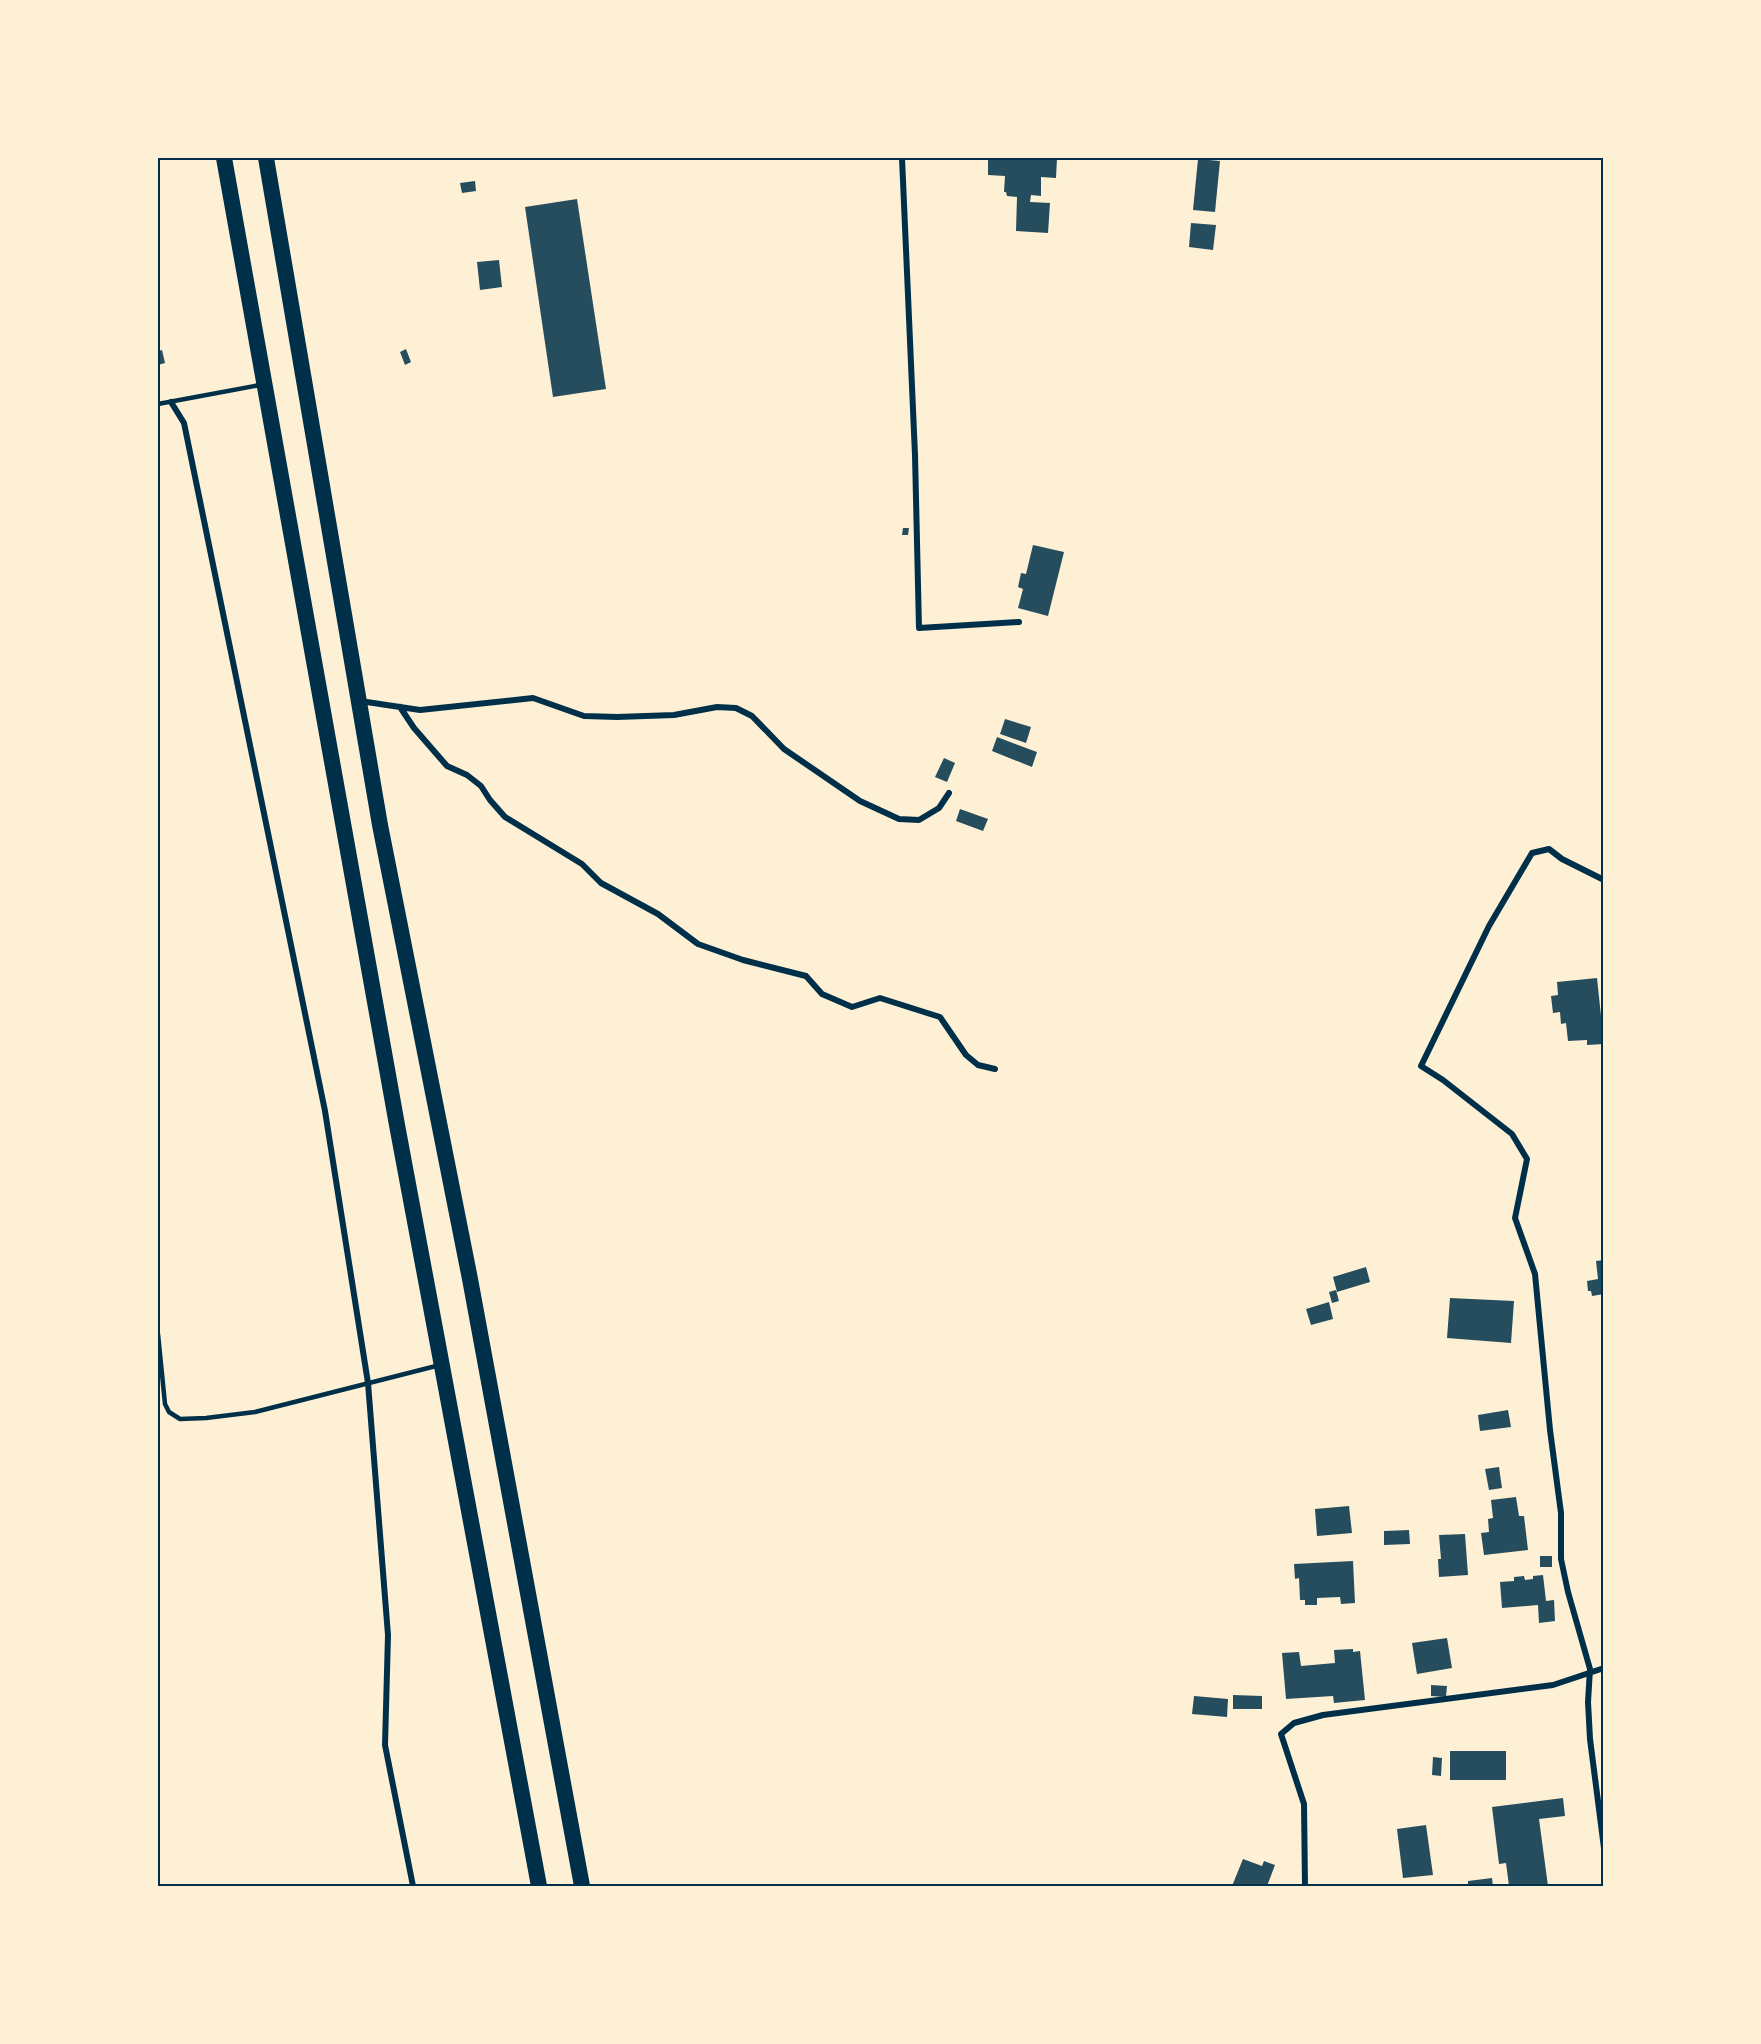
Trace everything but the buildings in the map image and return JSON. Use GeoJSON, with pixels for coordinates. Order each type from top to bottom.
{"type":"FeatureCollection","features":[{"type":"Feature","properties":{"kind":"highway"},"geometry":{"type":"LineString","coordinates":[[224,158],[397,1125],[539,1887]]}},
{"type":"Feature","properties":{"kind":"highway"},"geometry":{"type":"LineString","coordinates":[[266,158],[380,825],[470,1279],[582,1887]]}},
{"type":"Feature","properties":{"kind":"street"},"geometry":{"type":"LineString","coordinates":[[902,158],[915,455],[919,627],[1019,622]]}},
{"type":"Feature","properties":{"kind":"street"},"geometry":{"type":"LineString","coordinates":[[171,402],[184,423],[325,1111],[368,1383],[388,1635],[385,1745],[413,1887]]}},
{"type":"Feature","properties":{"kind":"street"},"geometry":{"type":"LineString","coordinates":[[359,701],[420,711],[533,698],[584,716],[617,717],[674,715],[717,707],[736,708],[752,716],[791,755],[860,801],[899,819],[919,820],[939,808],[949,794]]}},
{"type":"Feature","properties":{"kind":"street"},"geometry":{"type":"LineString","coordinates":[[400,707],[414,729],[447,766],[467,775],[481,786],[505,817],[582,864],[601,883],[658,914],[698,944],[743,960],[806,976],[822,994],[852,1007],[880,998],[940,1017],[966,1055],[978,1065],[995,1069]]}},
{"type":"Feature","properties":{"kind":"street"},"geometry":{"type":"LineString","coordinates":[[1604,880],[1562,859],[1549,849],[1532,852],[1489,926],[1421,1066],[1443,1080],[1512,1134],[1527,1159],[1515,1218],[1535,1274],[1561,1513],[1560,1559],[1590,1672],[1588,1702],[1590,1739],[1604,1848]]}},
{"type":"Feature","properties":{"kind":"street"},"geometry":{"type":"LineString","coordinates":[[1305,1887],[1304,1804],[1281,1734],[1294,1723],[1323,1715],[1553,1685],[1604,1668]]}},
{"type":"Feature","properties":{"kind":"lane"},"geometry":{"type":"LineString","coordinates":[[158,404],[265,384]]}},
{"type":"Feature","properties":{"kind":"lane"},"geometry":{"type":"LineString","coordinates":[[158,1334],[165,1404],[169,1412],[180,1419],[255,1412],[442,1364]]}}]}
